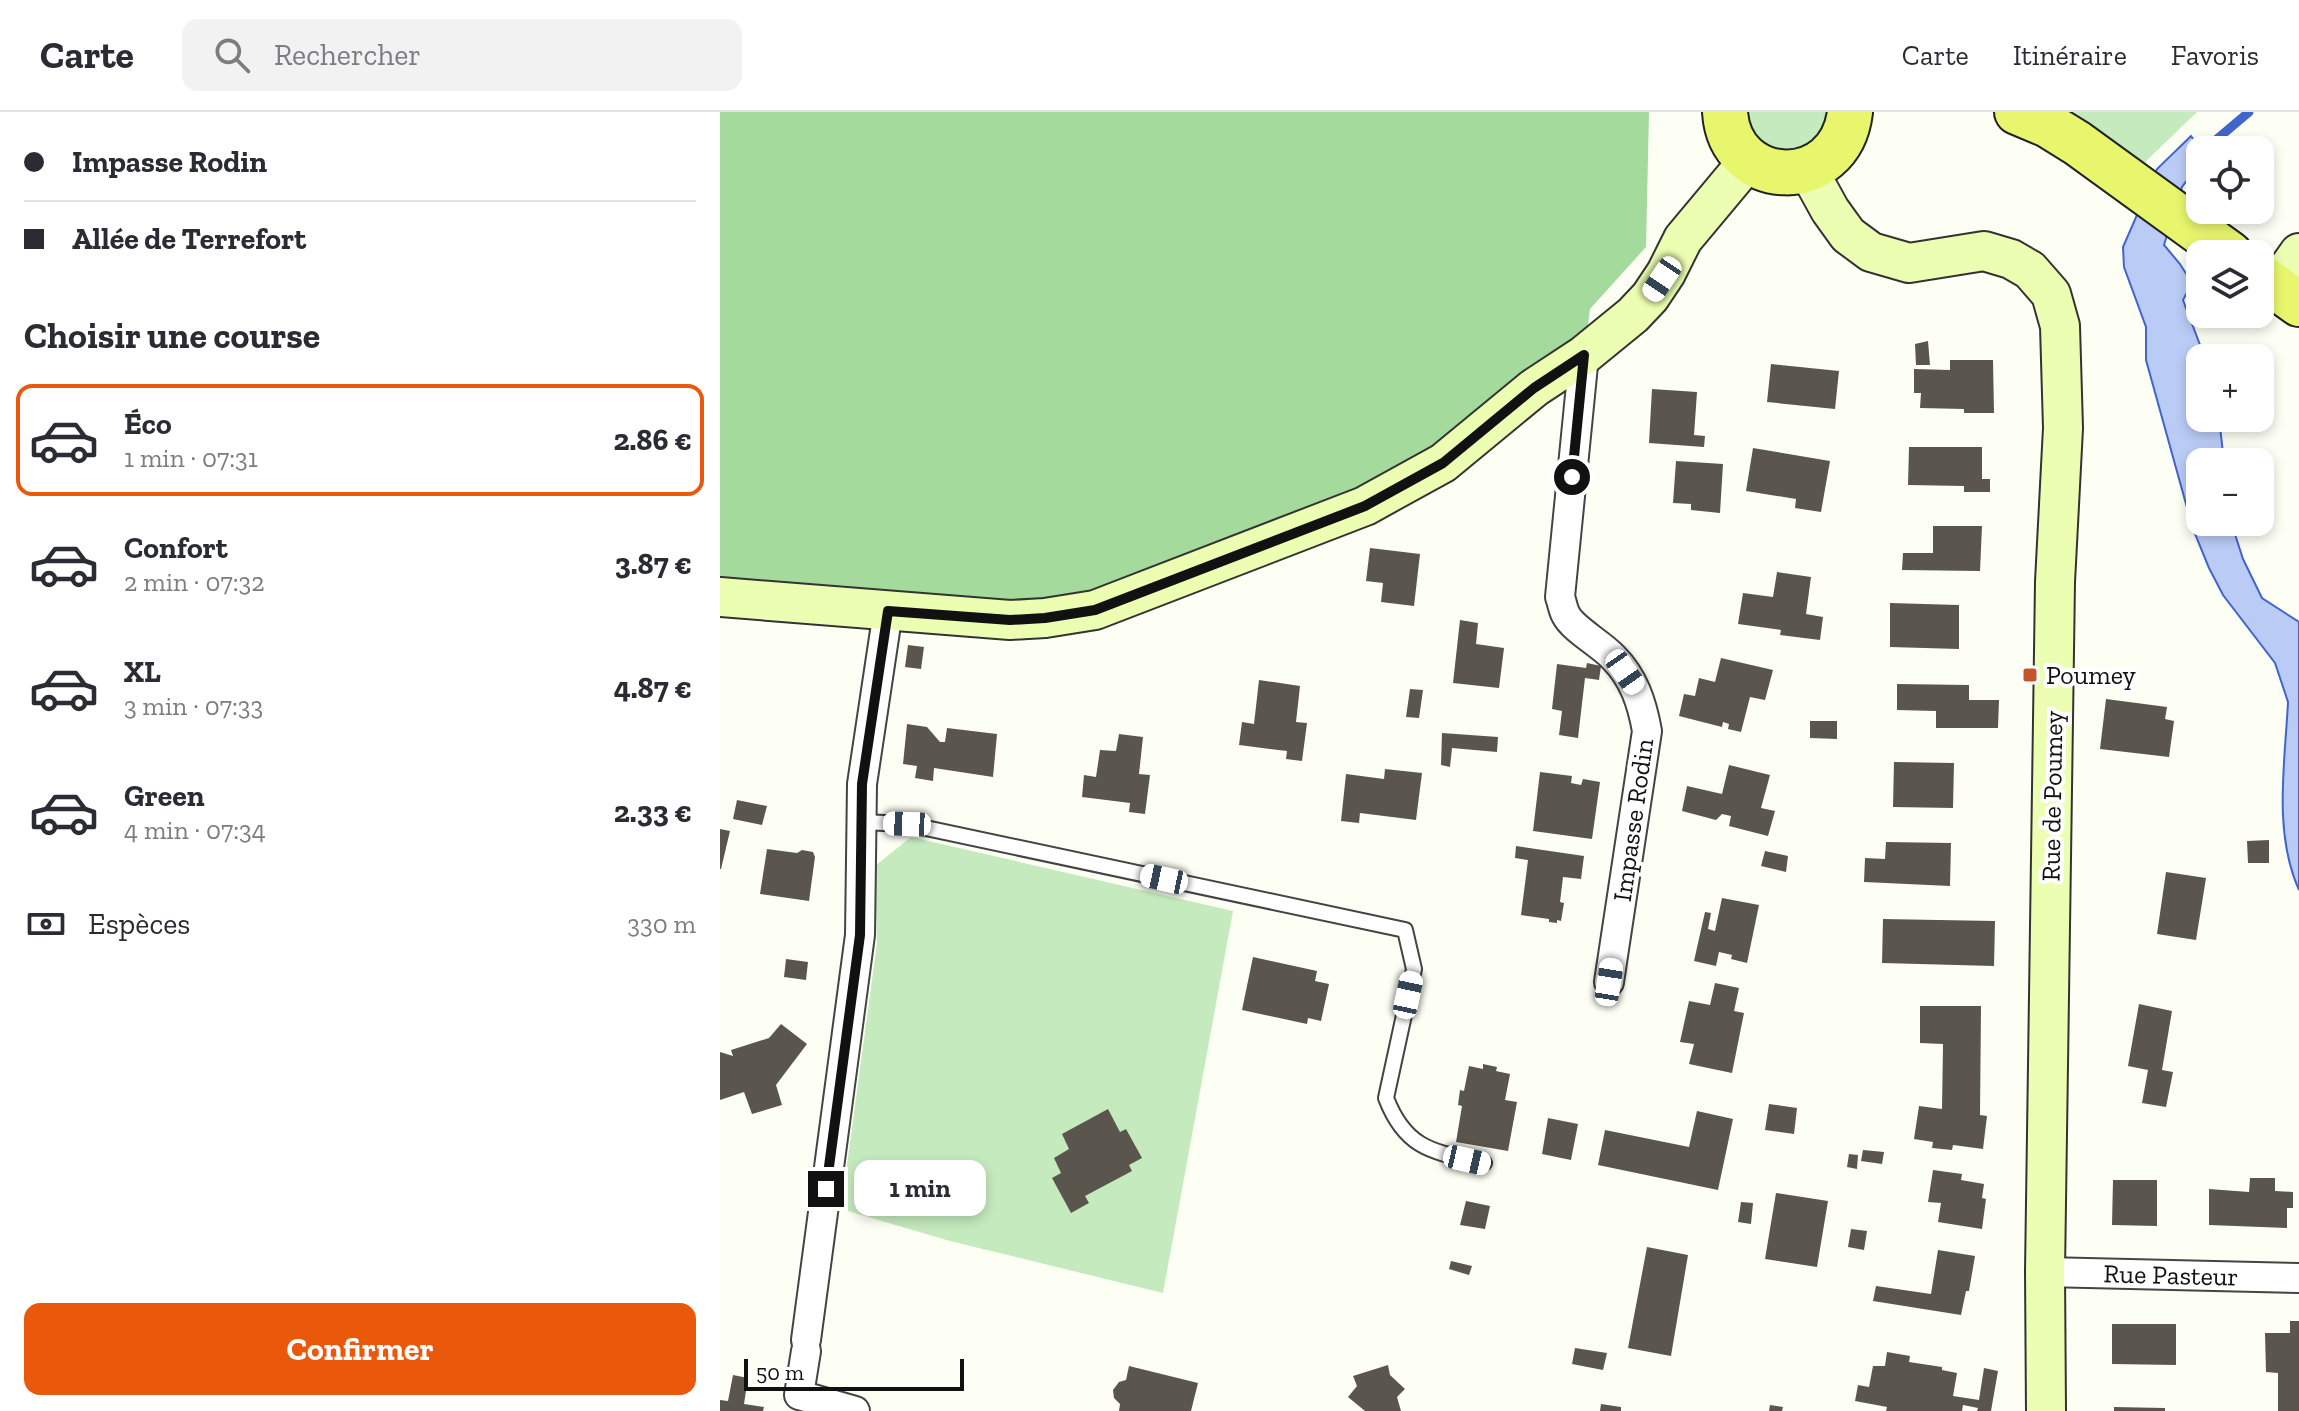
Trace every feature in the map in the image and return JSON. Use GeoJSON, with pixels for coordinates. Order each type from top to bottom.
{"type":"FeatureCollection","features":[{"type":"Feature","properties":{"kind":"main road"},"geometry":{"type":"LineString","coordinates":[[1725,112],[1729,133],[1749,160],[1763,168],[1793,173],[1808,170],[1834,152],[1858,116]]}},
{"type":"Feature","properties":{"kind":"main road"},"geometry":{"type":"LineString","coordinates":[[2017,112],[2048,125],[2077,143],[2211,240]]}},
{"type":"Feature","properties":{"kind":"street"},"geometry":{"type":"LineString","coordinates":[[720,597],[1010,620],[1045,618],[1095,610],[1365,506],[1443,463],[1534,388],[1584,355],[1633,315],[1666,273],[1683,239],[1749,160]]}},
{"type":"Feature","properties":{"kind":"street","name":"Rue de Poumey"},"geometry":{"type":"LineString","coordinates":[[1808,170],[1848,235],[1871,252],[1909,263],[1984,251],[2011,259],[2030,270],[2051,294],[2060,326],[2063,428],[2055,582],[2045,1272],[2046,1411]]}},
{"type":"Feature","properties":{"kind":"street","name":"Impasse Rodin"},"geometry":{"type":"LineString","coordinates":[[1584,355],[1560,597],[1565,615],[1616,659],[1635,686],[1647,731],[1609,982]]}},
{"type":"Feature","properties":{"kind":"street"},"geometry":{"type":"LineString","coordinates":[[855,1411],[799,1395],[860,935],[862,784],[888,611]]}},
{"type":"Feature","properties":{"kind":"street","name":"Rue Pasteur"},"geometry":{"type":"LineString","coordinates":[[2045,1272],[2299,1278]]}},
{"type":"Feature","properties":{"kind":"lane"},"geometry":{"type":"LineString","coordinates":[[861,822],[907,824],[1405,930],[1414,969],[1386,1098],[1393,1117],[1405,1134],[1422,1146],[1484,1163]]}},
{"type":"Feature","properties":{"kind":"green space"},"geometry":{"type":"Polygon","coordinates":[[[720,112],[1649,112],[1646,247],[1590,309],[1584,355],[1443,463],[1095,610],[720,597],[720,112]]]}},
{"type":"Feature","properties":{"kind":"green space"},"geometry":{"type":"Polygon","coordinates":[[[1740,112],[1834,112],[1812,150],[1765,153],[1740,112]]]}},
{"type":"Feature","properties":{"kind":"green space"},"geometry":{"type":"Polygon","coordinates":[[[2072,112],[2197,112],[2140,167],[2072,112]]]}},
{"type":"Feature","properties":{"kind":"green space"},"geometry":{"type":"Polygon","coordinates":[[[911,837],[1233,911],[1163,1293],[950,1241],[841,1209],[877,943],[875,866],[911,837]]]}},
{"type":"Feature","properties":{"kind":"water"},"geometry":{"type":"Polygon","coordinates":[[[2186,141],[2186,182],[2164,245],[2186,274],[2183,300],[2186,328],[2194,328],[2200,344],[2186,344],[2186,432],[2221,432],[2222,448],[2186,448],[2186,504],[2146,360],[2146,327],[2124,267],[2123,247],[2157,169],[2186,141]]]}},
{"type":"Feature","properties":{"kind":"water"},"geometry":{"type":"Polygon","coordinates":[[[2196,536],[2236,536],[2262,598],[2299,622],[2299,890],[2291,868],[2283,821],[2288,702],[2275,663],[2223,595],[2196,536]]]}},
{"type":"Feature","properties":{"kind":"building"},"geometry":{"type":"Polygon","coordinates":[[[1928,341],[1930,365],[1916,365],[1915,344],[1928,341]]]}},
{"type":"Feature","properties":{"kind":"building"},"geometry":{"type":"Polygon","coordinates":[[[1950,360],[1993,360],[1994,413],[1920,408],[1921,393],[1914,393],[1914,369],[1950,370],[1950,360]]]}},
{"type":"Feature","properties":{"kind":"building"},"geometry":{"type":"Polygon","coordinates":[[[1771,364],[1839,371],[1835,409],[1767,402],[1771,364]]]}},
{"type":"Feature","properties":{"kind":"building"},"geometry":{"type":"Polygon","coordinates":[[[1652,389],[1697,392],[1694,435],[1705,436],[1704,447],[1649,443],[1652,389]]]}},
{"type":"Feature","properties":{"kind":"building"},"geometry":{"type":"Polygon","coordinates":[[[1909,447],[1982,447],[1982,479],[1990,479],[1990,492],[1964,492],[1964,486],[1908,485],[1909,447]]]}},
{"type":"Feature","properties":{"kind":"building"},"geometry":{"type":"Polygon","coordinates":[[[1753,448],[1830,461],[1821,512],[1795,508],[1796,499],[1746,491],[1753,448]]]}},
{"type":"Feature","properties":{"kind":"building"},"geometry":{"type":"Polygon","coordinates":[[[1676,461],[1723,464],[1720,513],[1691,510],[1691,504],[1673,503],[1676,461]]]}},
{"type":"Feature","properties":{"kind":"building"},"geometry":{"type":"Polygon","coordinates":[[[1933,526],[1982,526],[1980,571],[1902,570],[1903,553],[1933,553],[1933,526]]]}},
{"type":"Feature","properties":{"kind":"building"},"geometry":{"type":"Polygon","coordinates":[[[1370,548],[1420,554],[1414,606],[1381,602],[1383,583],[1366,581],[1370,548]]]}},
{"type":"Feature","properties":{"kind":"building"},"geometry":{"type":"Polygon","coordinates":[[[1777,572],[1811,577],[1806,614],[1823,617],[1820,640],[1780,635],[1781,630],[1738,624],[1743,593],[1773,597],[1777,572]]]}},
{"type":"Feature","properties":{"kind":"building"},"geometry":{"type":"Polygon","coordinates":[[[1890,603],[1959,605],[1959,649],[1890,647],[1890,603]]]}},
{"type":"Feature","properties":{"kind":"building"},"geometry":{"type":"Polygon","coordinates":[[[1460,620],[1478,623],[1476,644],[1504,648],[1499,688],[1453,683],[1460,620]]]}},
{"type":"Feature","properties":{"kind":"building"},"geometry":{"type":"Polygon","coordinates":[[[908,645],[924,647],[921,669],[905,667],[908,645]]]}},
{"type":"Feature","properties":{"kind":"building"},"geometry":{"type":"Polygon","coordinates":[[[1721,658],[1773,670],[1765,700],[1750,697],[1741,732],[1728,729],[1729,724],[1723,722],[1722,727],[1679,716],[1684,694],[1695,696],[1699,678],[1715,682],[1721,658]]]}},
{"type":"Feature","properties":{"kind":"building"},"geometry":{"type":"Polygon","coordinates":[[[1587,663],[1601,666],[1599,680],[1585,678],[1578,738],[1559,735],[1562,711],[1552,709],[1557,664],[1586,668],[1587,663]]]}},
{"type":"Feature","properties":{"kind":"building"},"geometry":{"type":"Polygon","coordinates":[[[1259,680],[1300,686],[1296,722],[1307,723],[1302,761],[1286,759],[1287,751],[1239,745],[1242,722],[1254,724],[1259,680]]]}},
{"type":"Feature","properties":{"kind":"building"},"geometry":{"type":"Polygon","coordinates":[[[1897,684],[1969,685],[1969,700],[1999,700],[1998,728],[1936,728],[1936,711],[1897,710],[1897,684]]]}},
{"type":"Feature","properties":{"kind":"building"},"geometry":{"type":"Polygon","coordinates":[[[1410,689],[1423,690],[1419,718],[1406,717],[1410,689]]]}},
{"type":"Feature","properties":{"kind":"building"},"geometry":{"type":"Polygon","coordinates":[[[2106,699],[2167,707],[2165,719],[2174,721],[2169,757],[2100,749],[2106,699]]]}},
{"type":"Feature","properties":{"kind":"building"},"geometry":{"type":"Polygon","coordinates":[[[1810,721],[1837,721],[1837,739],[1810,738],[1810,721]]]}},
{"type":"Feature","properties":{"kind":"building"},"geometry":{"type":"Polygon","coordinates":[[[907,724],[927,727],[940,742],[945,742],[947,728],[997,734],[993,777],[934,768],[933,781],[915,778],[917,766],[903,764],[907,724]]]}},
{"type":"Feature","properties":{"kind":"building"},"geometry":{"type":"Polygon","coordinates":[[[1442,733],[1498,737],[1497,752],[1452,748],[1450,767],[1441,765],[1442,733]]]}},
{"type":"Feature","properties":{"kind":"building"},"geometry":{"type":"Polygon","coordinates":[[[1119,734],[1143,737],[1139,774],[1150,775],[1145,814],[1129,812],[1130,803],[1082,797],[1084,775],[1096,777],[1100,750],[1116,751],[1119,734]]]}},
{"type":"Feature","properties":{"kind":"building"},"geometry":{"type":"Polygon","coordinates":[[[1894,762],[1954,763],[1953,808],[1893,807],[1894,762]]]}},
{"type":"Feature","properties":{"kind":"building"},"geometry":{"type":"Polygon","coordinates":[[[1729,765],[1770,775],[1761,808],[1775,811],[1768,836],[1729,826],[1731,816],[1722,814],[1716,820],[1682,811],[1687,786],[1722,794],[1729,765]]]}},
{"type":"Feature","properties":{"kind":"building"},"geometry":{"type":"Polygon","coordinates":[[[1385,769],[1422,773],[1416,820],[1360,813],[1359,823],[1341,821],[1346,774],[1384,779],[1385,769]]]}},
{"type":"Feature","properties":{"kind":"building"},"geometry":{"type":"Polygon","coordinates":[[[1540,772],[1572,776],[1571,783],[1581,785],[1583,779],[1600,782],[1592,839],[1533,831],[1540,772]]]}},
{"type":"Feature","properties":{"kind":"building"},"geometry":{"type":"Polygon","coordinates":[[[737,800],[767,806],[762,825],[733,819],[737,800]]]}},
{"type":"Feature","properties":{"kind":"building"},"geometry":{"type":"Polygon","coordinates":[[[720,829],[730,831],[721,869],[720,869],[720,829]]]}},
{"type":"Feature","properties":{"kind":"building"},"geometry":{"type":"Polygon","coordinates":[[[2269,840],[2269,863],[2248,863],[2247,841],[2269,840]]]}},
{"type":"Feature","properties":{"kind":"building"},"geometry":{"type":"Polygon","coordinates":[[[1886,842],[1951,843],[1950,886],[1864,882],[1865,858],[1885,859],[1886,842]]]}},
{"type":"Feature","properties":{"kind":"building"},"geometry":{"type":"Polygon","coordinates":[[[1516,846],[1584,856],[1581,879],[1563,877],[1561,921],[1549,922],[1549,919],[1521,915],[1528,860],[1515,858],[1516,846]]]}},
{"type":"Feature","properties":{"kind":"building"},"geometry":{"type":"Polygon","coordinates":[[[767,849],[813,852],[815,857],[809,901],[760,894],[767,849]]]}},
{"type":"Feature","properties":{"kind":"building"},"geometry":{"type":"Polygon","coordinates":[[[1765,851],[1788,856],[1786,872],[1761,866],[1765,851]]]}},
{"type":"Feature","properties":{"kind":"building"},"geometry":{"type":"Polygon","coordinates":[[[2166,872],[2206,878],[2196,940],[2157,934],[2166,872]]]}},
{"type":"Feature","properties":{"kind":"building"},"geometry":{"type":"Polygon","coordinates":[[[1722,898],[1759,905],[1747,963],[1719,952],[1716,966],[1694,961],[1705,912],[1711,913],[1708,929],[1715,931],[1722,898]]]}},
{"type":"Feature","properties":{"kind":"building"},"geometry":{"type":"Polygon","coordinates":[[[1883,919],[1995,921],[1994,966],[1882,963],[1883,919]]]}},
{"type":"Feature","properties":{"kind":"building"},"geometry":{"type":"Polygon","coordinates":[[[1253,957],[1317,971],[1315,981],[1329,984],[1321,1021],[1308,1018],[1307,1024],[1242,1010],[1253,957]]]}},
{"type":"Feature","properties":{"kind":"building"},"geometry":{"type":"Polygon","coordinates":[[[786,959],[808,962],[806,980],[784,977],[786,959]]]}},
{"type":"Feature","properties":{"kind":"building"},"geometry":{"type":"Polygon","coordinates":[[[1715,983],[1739,988],[1734,1011],[1744,1013],[1732,1073],[1689,1064],[1694,1044],[1680,1042],[1689,1001],[1710,1005],[1715,983]]]}},
{"type":"Feature","properties":{"kind":"building"},"geometry":{"type":"Polygon","coordinates":[[[2139,1004],[2172,1011],[2162,1070],[2173,1072],[2166,1107],[2142,1103],[2148,1070],[2128,1066],[2139,1004]]]}},
{"type":"Feature","properties":{"kind":"building"},"geometry":{"type":"Polygon","coordinates":[[[1920,1006],[1981,1006],[1980,1115],[1987,1116],[1983,1149],[1953,1145],[1952,1150],[1932,1148],[1933,1142],[1914,1139],[1919,1106],[1942,1109],[1943,1044],[1920,1043],[1920,1006]]]}},
{"type":"Feature","properties":{"kind":"building"},"geometry":{"type":"Polygon","coordinates":[[[781,1024],[807,1044],[776,1085],[782,1105],[752,1114],[744,1092],[720,1100],[720,1052],[733,1056],[731,1050],[769,1038],[781,1024]]]}},
{"type":"Feature","properties":{"kind":"building"},"geometry":{"type":"Polygon","coordinates":[[[1483,1064],[1510,1074],[1505,1100],[1517,1102],[1508,1151],[1456,1142],[1462,1106],[1458,1105],[1460,1090],[1464,1091],[1469,1066],[1483,1069],[1483,1064]]]}},
{"type":"Feature","properties":{"kind":"building"},"geometry":{"type":"Polygon","coordinates":[[[1769,1104],[1797,1108],[1794,1134],[1765,1130],[1769,1104]]]}},
{"type":"Feature","properties":{"kind":"building"},"geometry":{"type":"Polygon","coordinates":[[[1108,1109],[1120,1132],[1126,1129],[1142,1158],[1129,1165],[1132,1171],[1085,1196],[1089,1203],[1071,1213],[1052,1178],[1061,1173],[1054,1158],[1069,1149],[1062,1134],[1108,1109]]]}},
{"type":"Feature","properties":{"kind":"building"},"geometry":{"type":"Polygon","coordinates":[[[1697,1111],[1733,1119],[1718,1190],[1598,1165],[1605,1130],[1689,1147],[1697,1111]]]}},
{"type":"Feature","properties":{"kind":"building"},"geometry":{"type":"Polygon","coordinates":[[[1548,1118],[1578,1124],[1571,1160],[1542,1154],[1548,1118]]]}},
{"type":"Feature","properties":{"kind":"building"},"geometry":{"type":"Polygon","coordinates":[[[1863,1150],[1884,1152],[1882,1164],[1861,1161],[1863,1150]]]}},
{"type":"Feature","properties":{"kind":"building"},"geometry":{"type":"Polygon","coordinates":[[[1849,1154],[1858,1155],[1857,1169],[1847,1167],[1849,1154]]]}},
{"type":"Feature","properties":{"kind":"building"},"geometry":{"type":"Polygon","coordinates":[[[1933,1170],[1962,1174],[1961,1180],[1984,1184],[1982,1198],[1986,1199],[1982,1229],[1938,1222],[1941,1203],[1928,1202],[1933,1170]]]}},
{"type":"Feature","properties":{"kind":"building"},"geometry":{"type":"Polygon","coordinates":[[[2250,1178],[2275,1178],[2275,1191],[2293,1192],[2293,1208],[2287,1208],[2287,1228],[2209,1225],[2209,1189],[2249,1192],[2250,1178]]]}},
{"type":"Feature","properties":{"kind":"building"},"geometry":{"type":"Polygon","coordinates":[[[2113,1180],[2157,1180],[2157,1226],[2112,1225],[2113,1180]]]}},
{"type":"Feature","properties":{"kind":"building"},"geometry":{"type":"Polygon","coordinates":[[[1776,1193],[1828,1201],[1817,1267],[1765,1259],[1776,1193]]]}},
{"type":"Feature","properties":{"kind":"building"},"geometry":{"type":"Polygon","coordinates":[[[1466,1201],[1490,1206],[1485,1229],[1460,1225],[1466,1201]]]}},
{"type":"Feature","properties":{"kind":"building"},"geometry":{"type":"Polygon","coordinates":[[[1741,1202],[1753,1203],[1751,1224],[1738,1222],[1741,1202]]]}},
{"type":"Feature","properties":{"kind":"building"},"geometry":{"type":"Polygon","coordinates":[[[1851,1229],[1867,1231],[1864,1250],[1848,1247],[1851,1229]]]}},
{"type":"Feature","properties":{"kind":"building"},"geometry":{"type":"Polygon","coordinates":[[[1647,1247],[1688,1255],[1671,1356],[1628,1348],[1647,1247]]]}},
{"type":"Feature","properties":{"kind":"building"},"geometry":{"type":"Polygon","coordinates":[[[1938,1250],[1975,1256],[1961,1315],[1873,1301],[1876,1286],[1931,1294],[1938,1250]]]}},
{"type":"Feature","properties":{"kind":"building"},"geometry":{"type":"Polygon","coordinates":[[[1451,1261],[1472,1266],[1469,1275],[1449,1269],[1451,1261]]]}},
{"type":"Feature","properties":{"kind":"building"},"geometry":{"type":"Polygon","coordinates":[[[2290,1321],[2299,1321],[2299,1411],[2278,1411],[2278,1373],[2266,1372],[2265,1333],[2290,1333],[2290,1321]]]}},
{"type":"Feature","properties":{"kind":"building"},"geometry":{"type":"Polygon","coordinates":[[[2112,1324],[2176,1324],[2176,1365],[2112,1364],[2112,1324]]]}},
{"type":"Feature","properties":{"kind":"building"},"geometry":{"type":"Polygon","coordinates":[[[1575,1348],[1607,1353],[1603,1370],[1572,1364],[1575,1348]]]}},
{"type":"Feature","properties":{"kind":"building"},"geometry":{"type":"Polygon","coordinates":[[[1887,1352],[1910,1356],[1909,1362],[1942,1367],[1942,1370],[1957,1373],[1953,1396],[1979,1400],[1984,1368],[1998,1371],[1991,1411],[1977,1411],[1978,1408],[1963,1405],[1962,1411],[1886,1411],[1887,1407],[1855,1401],[1858,1385],[1869,1387],[1873,1366],[1885,1366],[1887,1352]]]}},
{"type":"Feature","properties":{"kind":"building"},"geometry":{"type":"Polygon","coordinates":[[[1388,1365],[1390,1375],[1405,1389],[1397,1397],[1401,1411],[1365,1411],[1348,1397],[1357,1386],[1353,1376],[1388,1365]]]}},
{"type":"Feature","properties":{"kind":"building"},"geometry":{"type":"Polygon","coordinates":[[[1129,1366],[1198,1383],[1191,1411],[1119,1411],[1120,1404],[1114,1398],[1113,1390],[1119,1382],[1126,1380],[1129,1366]]]}},
{"type":"Feature","properties":{"kind":"building"},"geometry":{"type":"Polygon","coordinates":[[[733,1375],[748,1378],[744,1404],[764,1407],[763,1411],[720,1411],[720,1400],[728,1401],[733,1375]]]}},
{"type":"Feature","properties":{"kind":"building"},"geometry":{"type":"Polygon","coordinates":[[[1601,1404],[1621,1407],[1621,1411],[1600,1411],[1601,1404]]]}},
{"type":"Feature","properties":{"kind":"building"},"geometry":{"type":"Polygon","coordinates":[[[1770,1405],[1783,1407],[1782,1411],[1769,1411],[1770,1405]]]}},
{"type":"Feature","properties":{"kind":"building"},"geometry":{"type":"Polygon","coordinates":[[[2114,1407],[2165,1408],[2165,1411],[2114,1411],[2114,1407]]]}},
{"type":"Feature","properties":{"kind":"waterway"},"geometry":{"type":"LineString","coordinates":[[2221,136],[2249,112]]}},
{"type":"Feature","properties":{"kind":"place","name":"Poumey"},"geometry":{"type":"Point","coordinates":[2030,675]}},
{"type":"Feature","properties":{"kind":"route"},"geometry":{"type":"LineString","coordinates":[[826,1189],[860,935],[862,784],[888,611],[1010,620],[1095,610],[1365,506],[1398,489],[1443,463],[1534,388],[1584,355],[1572,477]]}}]}
